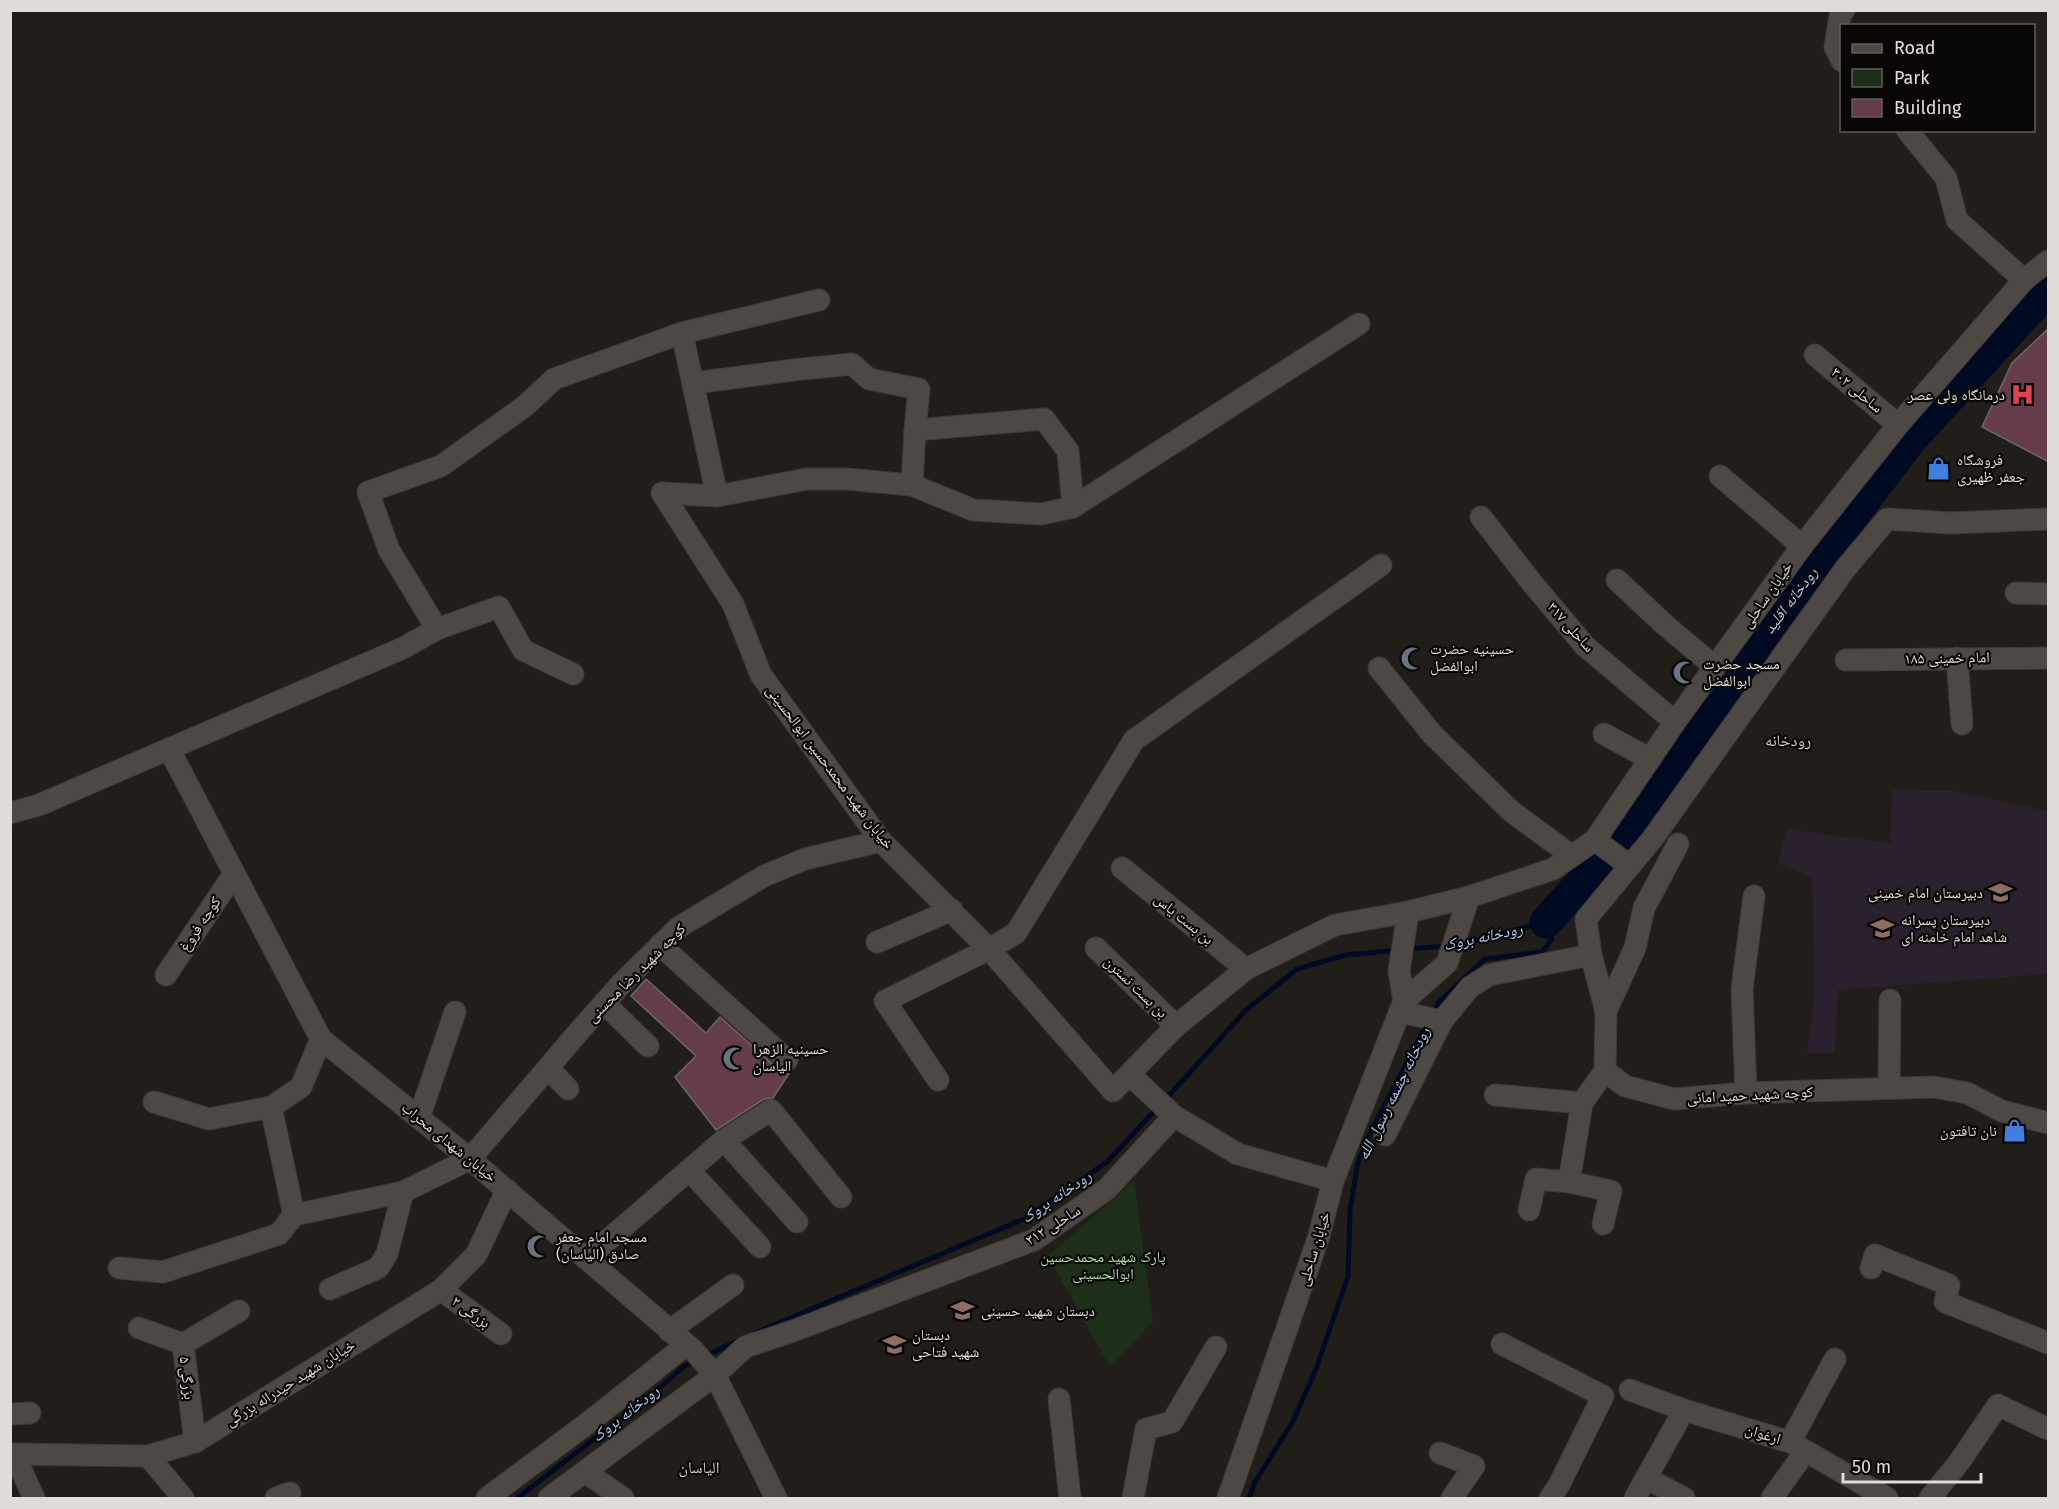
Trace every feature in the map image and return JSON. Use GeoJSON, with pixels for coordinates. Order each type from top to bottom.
{"type":"FeatureCollection","features":[{"type":"Feature","properties":{"kind":"street"},"geometry":{"type":"LineString","coordinates":[[1840,57],[1835,47],[1840,16],[1844,10]]}},
{"type":"Feature","properties":{"kind":"street"},"geometry":{"type":"LineString","coordinates":[[1909,132],[1946,178],[1958,220],[2024,280]]}},
{"type":"Feature","properties":{"kind":"street","name":"خیابان ساحلی"},"geometry":{"type":"LineString","coordinates":[[1113,1091],[1176,1026],[1246,969],[1335,925],[1406,922],[1553,868],[1572,856],[1600,844],[1650,759],[1675,722],[1802,546],[1899,425],[2024,280],[2049,261]]}},
{"type":"Feature","properties":{"kind":"street"},"geometry":{"type":"LineString","coordinates":[[437,629],[389,550],[368,492],[441,466],[525,406],[554,379],[682,333],[819,300]]}},
{"type":"Feature","properties":{"kind":"street"},"geometry":{"type":"LineString","coordinates":[[682,333],[717,496],[807,480],[846,479],[912,485],[973,510],[1042,514],[1073,507],[1359,324]]}},
{"type":"Feature","properties":{"kind":"street","name":"ساحلی ۳۰۲"},"geometry":{"type":"LineString","coordinates":[[1815,355],[1899,425]]}},
{"type":"Feature","properties":{"kind":"street"},"geometry":{"type":"LineString","coordinates":[[694,383],[852,364],[869,379],[919,388],[912,485]]}},
{"type":"Feature","properties":{"kind":"street"},"geometry":{"type":"LineString","coordinates":[[915,429],[1044,419],[1068,451],[1073,507]]}},
{"type":"Feature","properties":{"kind":"street"},"geometry":{"type":"LineString","coordinates":[[1720,476],[1802,546]]}},
{"type":"Feature","properties":{"kind":"street","name":"خیابان شهید محمدحسین ابوالحسینی"},"geometry":{"type":"LineString","coordinates":[[717,496],[663,493],[733,604],[762,675],[881,841],[989,949],[1113,1091]]}},
{"type":"Feature","properties":{"kind":"street","name":"ساحلی ۳۱۷"},"geometry":{"type":"LineString","coordinates":[[1481,517],[1532,583],[1586,646],[1675,722]]}},
{"type":"Feature","properties":{"kind":"street"},"geometry":{"type":"LineString","coordinates":[[1569,1182],[1582,1103],[1605,1071],[1606,1011],[1591,955],[1586,919],[1627,864],[1653,838],[1845,569],[1887,519],[1951,523],[2049,519]]}},
{"type":"Feature","properties":{"kind":"street"},"geometry":{"type":"LineString","coordinates":[[938,1080],[885,1001],[1016,933],[1134,740],[1381,565]]}},
{"type":"Feature","properties":{"kind":"street"},"geometry":{"type":"LineString","coordinates":[[1617,580],[1715,667]]}},
{"type":"Feature","properties":{"kind":"street"},"geometry":{"type":"LineString","coordinates":[[2016,593],[2049,594]]}},
{"type":"Feature","properties":{"kind":"street"},"geometry":{"type":"LineString","coordinates":[[10,813],[39,805],[403,648],[437,629],[499,607],[523,650],[573,674]]}},
{"type":"Feature","properties":{"kind":"street"},"geometry":{"type":"LineString","coordinates":[[1957,658],[1962,724]]}},
{"type":"Feature","properties":{"kind":"street","name":"امام خمینی ۱۸۵"},"geometry":{"type":"LineString","coordinates":[[1846,660],[2049,658]]}},
{"type":"Feature","properties":{"kind":"street"},"geometry":{"type":"LineString","coordinates":[[1379,668],[1432,735],[1512,812],[1572,856]]}},
{"type":"Feature","properties":{"kind":"street"},"geometry":{"type":"LineString","coordinates":[[1604,734],[1650,759]]}},
{"type":"Feature","properties":{"kind":"street","name":"خیابان شهدای محراب"},"geometry":{"type":"LineString","coordinates":[[169,749],[321,1039],[470,1159],[689,1347],[713,1372],[776,1498]]}},
{"type":"Feature","properties":{"kind":"street","name":"کوچه شهید رضا محسنی"},"geometry":{"type":"LineString","coordinates":[[470,1159],[604,1003],[679,927],[764,876],[805,859],[881,841]]}},
{"type":"Feature","properties":{"kind":"street"},"geometry":{"type":"LineString","coordinates":[[1600,844],[1627,864]]}},
{"type":"Feature","properties":{"kind":"street"},"geometry":{"type":"LineString","coordinates":[[1606,1011],[1635,948],[1644,908],[1678,844]]}},
{"type":"Feature","properties":{"kind":"street","name":"بن بست یاس"},"geometry":{"type":"LineString","coordinates":[[1122,868],[1246,969]]}},
{"type":"Feature","properties":{"kind":"street","name":"کوچه فروغ"},"geometry":{"type":"LineString","coordinates":[[166,975],[234,874]]}},
{"type":"Feature","properties":{"kind":"street"},"geometry":{"type":"LineString","coordinates":[[1746,1093],[1742,989],[1754,896]]}},
{"type":"Feature","properties":{"kind":"street","name":"خیابان ساحلی"},"geometry":{"type":"LineString","coordinates":[[1228,1498],[1316,1245],[1333,1181],[1402,1006],[1447,963],[1469,897]]}},
{"type":"Feature","properties":{"kind":"street"},"geometry":{"type":"LineString","coordinates":[[877,942],[952,910]]}},
{"type":"Feature","properties":{"kind":"street"},"geometry":{"type":"LineString","coordinates":[[1406,922],[1399,971],[1402,1006],[1442,1021]]}},
{"type":"Feature","properties":{"kind":"street"},"geometry":{"type":"LineString","coordinates":[[660,945],[787,1060]]}},
{"type":"Feature","properties":{"kind":"street","name":"بن بست نسترن"},"geometry":{"type":"LineString","coordinates":[[1096,948],[1176,1026]]}},
{"type":"Feature","properties":{"kind":"street"},"geometry":{"type":"LineString","coordinates":[[1385,1135],[1442,1021],[1470,987],[1489,975],[1591,955]]}},
{"type":"Feature","properties":{"kind":"street"},"geometry":{"type":"LineString","coordinates":[[1889,1088],[1890,1000]]}},
{"type":"Feature","properties":{"kind":"street"},"geometry":{"type":"LineString","coordinates":[[604,1003],[648,1046]]}},
{"type":"Feature","properties":{"kind":"street"},"geometry":{"type":"LineString","coordinates":[[419,1118],[455,1011]]}},
{"type":"Feature","properties":{"kind":"street"},"geometry":{"type":"LineString","coordinates":[[154,1102],[209,1119],[271,1107],[301,1087],[321,1039]]}},
{"type":"Feature","properties":{"kind":"street"},"geometry":{"type":"LineString","coordinates":[[548,1068],[568,1089]]}},
{"type":"Feature","properties":{"kind":"street","name":"کوچه شهید حمید امانی"},"geometry":{"type":"LineString","coordinates":[[1605,1071],[1625,1086],[1674,1099],[1746,1093],[1934,1087],[1967,1093],[2002,1111],[2049,1123]]}},
{"type":"Feature","properties":{"kind":"street"},"geometry":{"type":"LineString","coordinates":[[1130,1075],[1174,1116],[1238,1154],[1333,1181]]}},
{"type":"Feature","properties":{"kind":"street"},"geometry":{"type":"LineString","coordinates":[[1495,1095],[1582,1103]]}},
{"type":"Feature","properties":{"kind":"street"},"geometry":{"type":"LineString","coordinates":[[271,1107],[294,1215]]}},
{"type":"Feature","properties":{"kind":"street"},"geometry":{"type":"LineString","coordinates":[[586,1259],[724,1140],[771,1110],[841,1197]]}},
{"type":"Feature","properties":{"kind":"street","name":"ساحلی ۳۱۲"},"geometry":{"type":"LineString","coordinates":[[549,1498],[746,1347],[1034,1240],[1107,1189],[1174,1116]]}},
{"type":"Feature","properties":{"kind":"street"},"geometry":{"type":"LineString","coordinates":[[724,1140],[797,1222]]}},
{"type":"Feature","properties":{"kind":"street"},"geometry":{"type":"LineString","coordinates":[[119,1268],[163,1272],[279,1234],[294,1215],[403,1192],[470,1159]]}},
{"type":"Feature","properties":{"kind":"street"},"geometry":{"type":"LineString","coordinates":[[689,1170],[760,1247]]}},
{"type":"Feature","properties":{"kind":"street"},"geometry":{"type":"LineString","coordinates":[[1529,1210],[1536,1179],[1569,1182],[1611,1191],[1603,1224]]}},
{"type":"Feature","properties":{"kind":"street","name":"خیابان شهید حیدراله بزرگی"},"geometry":{"type":"LineString","coordinates":[[12,1454],[148,1456],[195,1442],[441,1290],[476,1255],[507,1190]]}},
{"type":"Feature","properties":{"kind":"street"},"geometry":{"type":"LineString","coordinates":[[330,1289],[378,1268],[387,1254],[403,1192]]}},
{"type":"Feature","properties":{"kind":"street"},"geometry":{"type":"LineString","coordinates":[[1870,1268],[1875,1254],[1949,1285],[1945,1302],[2049,1343]]}},
{"type":"Feature","properties":{"kind":"street"},"geometry":{"type":"LineString","coordinates":[[669,1331],[733,1285]]}},
{"type":"Feature","properties":{"kind":"street","name":"بزرگی ۲"},"geometry":{"type":"LineString","coordinates":[[441,1290],[501,1334]]}},
{"type":"Feature","properties":{"kind":"street","name":"بزرگی ۵"},"geometry":{"type":"LineString","coordinates":[[195,1442],[183,1344],[239,1311]]}},
{"type":"Feature","properties":{"kind":"street"},"geometry":{"type":"LineString","coordinates":[[139,1328],[183,1344]]}},
{"type":"Feature","properties":{"kind":"street"},"geometry":{"type":"LineString","coordinates":[[1502,1344],[1603,1396],[1559,1485],[1550,1498]]}},
{"type":"Feature","properties":{"kind":"street"},"geometry":{"type":"LineString","coordinates":[[487,1498],[689,1347]]}},
{"type":"Feature","properties":{"kind":"street"},"geometry":{"type":"LineString","coordinates":[[1133,1498],[1146,1429],[1172,1422],[1216,1347]]}},
{"type":"Feature","properties":{"kind":"street"},"geometry":{"type":"LineString","coordinates":[[1772,1498],[1798,1447],[1835,1359]]}},
{"type":"Feature","properties":{"kind":"street","name":"ارغوان"},"geometry":{"type":"LineString","coordinates":[[1630,1390],[1798,1447],[1887,1498]]}},
{"type":"Feature","properties":{"kind":"street"},"geometry":{"type":"LineString","coordinates":[[1059,1399],[1070,1498]]}},
{"type":"Feature","properties":{"kind":"street"},"geometry":{"type":"LineString","coordinates":[[1930,1498],[1960,1461],[1998,1405],[2049,1429]]}},
{"type":"Feature","properties":{"kind":"street"},"geometry":{"type":"LineString","coordinates":[[1635,1498],[1684,1410]]}},
{"type":"Feature","properties":{"kind":"street"},"geometry":{"type":"LineString","coordinates":[[1440,1453],[1474,1466],[1452,1498]]}},
{"type":"Feature","properties":{"kind":"street"},"geometry":{"type":"LineString","coordinates":[[12,1454],[34,1498]]}},
{"type":"Feature","properties":{"kind":"street"},"geometry":{"type":"LineString","coordinates":[[148,1456],[183,1498]]}},
{"type":"Feature","properties":{"kind":"street"},"geometry":{"type":"LineString","coordinates":[[585,1472],[623,1498]]}},
{"type":"Feature","properties":{"kind":"street"},"geometry":{"type":"LineString","coordinates":[[1646,1478],[1684,1498]]}},
{"type":"Feature","properties":{"kind":"shaded area","name":"دبیرستان پسرانه شاهد امام خامنه ای"},"geometry":{"type":"Polygon","coordinates":[[[1892,790],[1953,791],[2048,811],[2048,974],[1838,990],[1835,1053],[1807,1053],[1815,992],[1812,877],[1778,863],[1787,829],[1890,843],[1892,790]]]}},
{"type":"Feature","properties":{"kind":"green space","name":"پارک شهید محمدحسین ابوالحسینی"},"geometry":{"type":"Polygon","coordinates":[[[1134,1181],[1153,1321],[1110,1367],[1048,1256],[1134,1181]]]}},
{"type":"Feature","properties":{"kind":"building","name":"درمانگاه ولی عصر"},"geometry":{"type":"Polygon","coordinates":[[[2049,328],[2049,462],[1982,427],[2012,363],[2049,328]]]}},
{"type":"Feature","properties":{"kind":"building","name":"حسینیه الزهرا الیاسان"},"geometry":{"type":"Polygon","coordinates":[[[646,979],[706,1033],[720,1017],[778,1069],[790,1072],[773,1098],[764,1099],[716,1130],[675,1077],[696,1056],[631,996],[646,979]]]}},
{"type":"Feature","properties":{"kind":"waterway","name":"رودخانه اقلید"},"geometry":{"type":"LineString","coordinates":[[1546,922],[1629,830],[1771,623],[1910,440],[2048,289]]}},
{"type":"Feature","properties":{"kind":"waterway","name":"رودخانه چشمه رسول الله"},"geometry":{"type":"LineString","coordinates":[[1433,1013],[1438,1003],[1485,959],[1542,952],[1552,939],[1546,922],[1459,945]]}},
{"type":"Feature","properties":{"kind":"waterway","name":"رودخانه بروک"},"geometry":{"type":"LineString","coordinates":[[1408,949],[1447,946]]}},
{"type":"Feature","properties":{"kind":"waterway","name":"رودخانه بروک"},"geometry":{"type":"LineString","coordinates":[[1165,1100],[1246,1010],[1297,969],[1346,955],[1399,950]]}},
{"type":"Feature","properties":{"kind":"waterway","name":"رودخانه چشمه رسول الله"},"geometry":{"type":"LineString","coordinates":[[1249,1498],[1255,1482],[1293,1421],[1316,1369],[1348,1276],[1350,1210],[1358,1162],[1372,1129],[1427,1024]]}},
{"type":"Feature","properties":{"kind":"waterway","name":"رودخانه بروک"},"geometry":{"type":"LineString","coordinates":[[755,1333],[1024,1219],[1107,1162],[1158,1107]]}},
{"type":"Feature","properties":{"kind":"waterway","name":"رودخانه بروک"},"geometry":{"type":"LineString","coordinates":[[704,1357],[741,1339]]}},
{"type":"Feature","properties":{"kind":"waterway","name":"رودخانه بروک"},"geometry":{"type":"LineString","coordinates":[[517,1498],[654,1393],[683,1367],[695,1361]]}},
{"type":"Feature","properties":{"kind":"place","name":"درمانگاه ولی عصر"},"geometry":{"type":"Point","coordinates":[2023,395]}},
{"type":"Feature","properties":{"kind":"place","name":"فروشگاه جعفر ظهیری"},"geometry":{"type":"Point","coordinates":[1939,469]}},
{"type":"Feature","properties":{"kind":"place","name":"حسینیه حضرت ابوالفضل"},"geometry":{"type":"Point","coordinates":[1412,658]}},
{"type":"Feature","properties":{"kind":"place","name":"مسجد حضرت ابوالفضل"},"geometry":{"type":"Point","coordinates":[1685,673]}},
{"type":"Feature","properties":{"kind":"place","name":"دبیرستان امام خمینی"},"geometry":{"type":"Point","coordinates":[2001,893]}},
{"type":"Feature","properties":{"kind":"place","name":"دبیرستان پسرانه شاهد امام خامنه ای"},"geometry":{"type":"Point","coordinates":[1883,929]}},
{"type":"Feature","properties":{"kind":"place","name":"حسینیه الزهرا الیاسان"},"geometry":{"type":"Point","coordinates":[735,1058]}},
{"type":"Feature","properties":{"kind":"place","name":"نان تافتون"},"geometry":{"type":"Point","coordinates":[2015,1131]}},
{"type":"Feature","properties":{"kind":"place","name":"مسجد امام جعفر صادق (الیاسان)"},"geometry":{"type":"Point","coordinates":[538,1246]}},
{"type":"Feature","properties":{"kind":"place","name":"دبستان شهید حسینی"},"geometry":{"type":"Point","coordinates":[963,1311]}},
{"type":"Feature","properties":{"kind":"place","name":"دبستان شهید فتاحی"},"geometry":{"type":"Point","coordinates":[894,1344]}},
{"type":"Feature","properties":{"kind":"district","name":"رودخانه"},"geometry":{"type":"Point","coordinates":[1788,740]}},
{"type":"Feature","properties":{"kind":"district","name":"الیاسان"},"geometry":{"type":"Point","coordinates":[699,1467]}}]}
